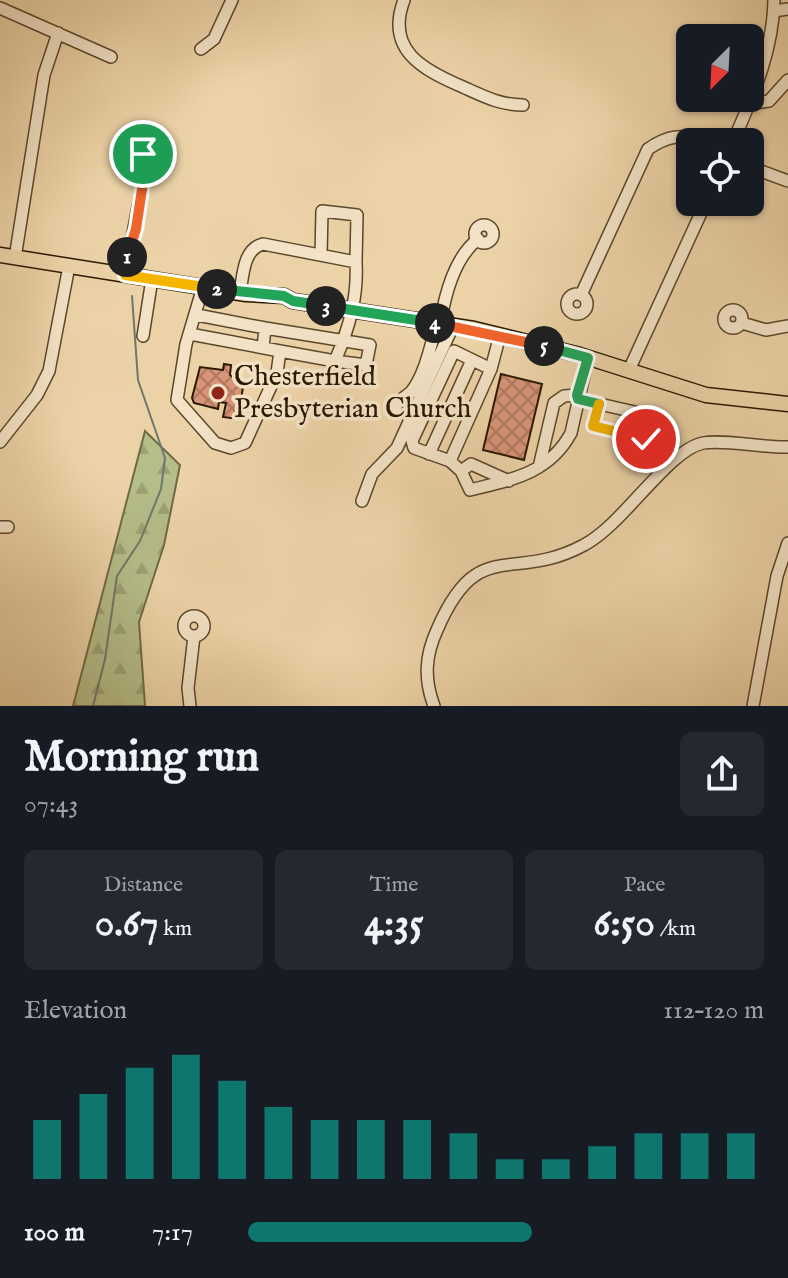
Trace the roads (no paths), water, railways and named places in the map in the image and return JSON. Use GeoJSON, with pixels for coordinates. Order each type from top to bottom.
{"type":"FeatureCollection","features":[{"type":"Feature","properties":{"kind":"main road"},"geometry":{"type":"LineString","coordinates":[[8,256],[243,294],[284,296],[293,301],[500,335],[656,377],[667,376],[732,392],[788,396]]}},
{"type":"Feature","properties":{"kind":"main road"},"geometry":{"type":"LineString","coordinates":[[656,377],[664,384],[715,397],[788,404]]}},
{"type":"Feature","properties":{"kind":"street"},"geometry":{"type":"LineString","coordinates":[[201,49],[214,39],[232,0]]}},
{"type":"Feature","properties":{"kind":"street"},"geometry":{"type":"LineString","coordinates":[[404,0],[397,24],[405,48],[414,61],[438,76],[504,105],[523,105]]}},
{"type":"Feature","properties":{"kind":"street"},"geometry":{"type":"LineString","coordinates":[[0,8],[111,57]]}},
{"type":"Feature","properties":{"kind":"street"},"geometry":{"type":"LineString","coordinates":[[764,61],[782,9]]}},
{"type":"Feature","properties":{"kind":"street"},"geometry":{"type":"LineString","coordinates":[[8,256],[43,83],[58,33]]}},
{"type":"Feature","properties":{"kind":"street"},"geometry":{"type":"LineString","coordinates":[[764,102],[769,101],[788,80]]}},
{"type":"Feature","properties":{"kind":"street"},"geometry":{"type":"LineString","coordinates":[[581,295],[648,149],[663,139],[676,136]]}},
{"type":"Feature","properties":{"kind":"street"},"geometry":{"type":"LineString","coordinates":[[764,172],[788,181]]}},
{"type":"Feature","properties":{"kind":"street"},"geometry":{"type":"LineString","coordinates":[[125,275],[144,176]]}},
{"type":"Feature","properties":{"kind":"street"},"geometry":{"type":"LineString","coordinates":[[321,255],[322,211],[357,215],[352,311],[335,361]]}},
{"type":"Feature","properties":{"kind":"street"},"geometry":{"type":"LineString","coordinates":[[629,370],[700,216]]}},
{"type":"Feature","properties":{"kind":"street"},"geometry":{"type":"LineString","coordinates":[[362,501],[372,474],[397,448],[443,325],[448,290],[467,248],[478,239]]}},
{"type":"Feature","properties":{"kind":"street"},"geometry":{"type":"LineString","coordinates":[[243,294],[250,251],[255,246],[263,244],[356,262]]}},
{"type":"Feature","properties":{"kind":"street"},"geometry":{"type":"LineString","coordinates":[[0,442],[37,395],[49,371],[55,353],[69,266]]}},
{"type":"Feature","properties":{"kind":"street"},"geometry":{"type":"LineString","coordinates":[[143,336],[152,279]]}},
{"type":"Feature","properties":{"kind":"street"},"geometry":{"type":"LineString","coordinates":[[203,287],[177,400],[215,443],[231,448],[245,443],[277,373],[280,351]]}},
{"type":"Feature","properties":{"kind":"street"},"geometry":{"type":"LineString","coordinates":[[190,334],[366,365],[370,345],[197,315]]}},
{"type":"Feature","properties":{"kind":"street"},"geometry":{"type":"LineString","coordinates":[[742,323],[766,330],[788,326]]}},
{"type":"Feature","properties":{"kind":"street"},"geometry":{"type":"LineString","coordinates":[[394,410],[417,379],[443,325]]}},
{"type":"Feature","properties":{"kind":"street"},"geometry":{"type":"LineString","coordinates":[[263,348],[265,328]]}},
{"type":"Feature","properties":{"kind":"street"},"geometry":{"type":"LineString","coordinates":[[450,461],[491,369],[500,335]]}},
{"type":"Feature","properties":{"kind":"street"},"geometry":{"type":"LineString","coordinates":[[491,369],[454,351],[412,441],[414,448],[450,461],[461,471],[470,490],[509,481],[539,469],[565,444],[588,358]]}},
{"type":"Feature","properties":{"kind":"street"},"geometry":{"type":"LineString","coordinates":[[429,454],[472,360]]}},
{"type":"Feature","properties":{"kind":"street"},"geometry":{"type":"LineString","coordinates":[[539,469],[554,403],[564,396],[652,416],[646,439],[593,426],[599,404]]}},
{"type":"Feature","properties":{"kind":"street"},"geometry":{"type":"LineString","coordinates":[[434,706],[427,681],[429,648],[455,592],[465,580],[489,568],[552,558],[582,547],[622,516],[665,470],[694,446],[719,442],[788,447]]}},
{"type":"Feature","properties":{"kind":"street"},"geometry":{"type":"LineString","coordinates":[[461,471],[471,464],[509,481]]}},
{"type":"Feature","properties":{"kind":"street"},"geometry":{"type":"LineString","coordinates":[[753,706],[777,576],[788,543]]}},
{"type":"Feature","properties":{"kind":"street"},"geometry":{"type":"LineString","coordinates":[[190,706],[188,688],[194,636]]}},
{"type":"Feature","properties":{"kind":"waterway"},"geometry":{"type":"LineString","coordinates":[[93,706],[105,659],[117,576],[140,541],[161,489],[165,458],[138,380],[132,296]]}},
{"type":"Feature","properties":{"kind":"place","name":"Chesterfield Presbyterian Church"},"geometry":{"type":"Point","coordinates":[218,393]}}]}
